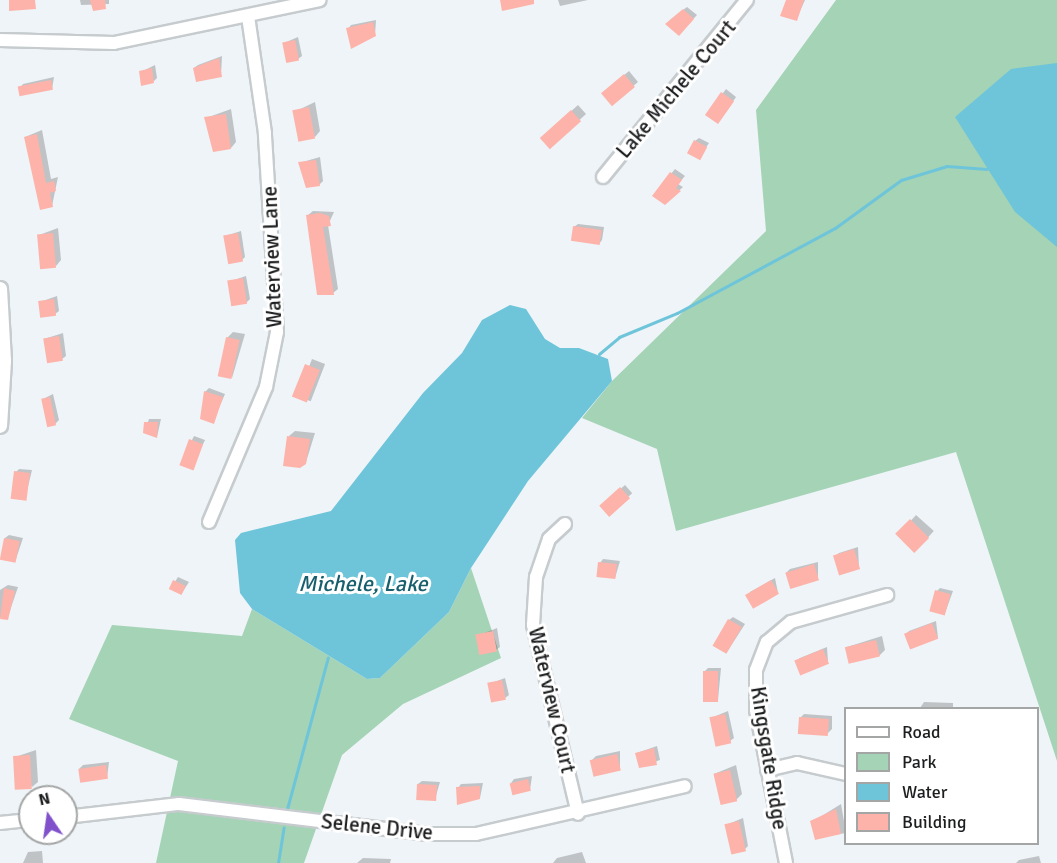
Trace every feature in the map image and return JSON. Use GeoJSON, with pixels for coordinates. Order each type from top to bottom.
{"type":"FeatureCollection","features":[{"type":"Feature","properties":{"kind":"street"},"geometry":{"type":"LineString","coordinates":[[0,40],[114,43],[320,0]]}},
{"type":"Feature","properties":{"kind":"street","name":"Lake Michele Court"},"geometry":{"type":"LineString","coordinates":[[603,177],[747,0]]}},
{"type":"Feature","properties":{"kind":"street","name":"Waterview Lane"},"geometry":{"type":"LineString","coordinates":[[209,522],[266,387],[277,332],[265,133],[248,16]]}},
{"type":"Feature","properties":{"kind":"street"},"geometry":{"type":"LineString","coordinates":[[0,289],[0,426]]}},
{"type":"Feature","properties":{"kind":"street","name":"Waterview Court"},"geometry":{"type":"LineString","coordinates":[[566,524],[549,540],[536,577],[533,625],[578,814]]}},
{"type":"Feature","properties":{"kind":"street","name":"Kingsgate Ridge"},"geometry":{"type":"LineString","coordinates":[[786,863],[767,770],[756,670],[767,642],[791,622],[887,594]]}},
{"type":"Feature","properties":{"kind":"street"},"geometry":{"type":"LineString","coordinates":[[767,770],[797,763],[844,774]]}},
{"type":"Feature","properties":{"kind":"street","name":"Selene Drive"},"geometry":{"type":"LineString","coordinates":[[78,816],[179,804],[427,834],[476,834],[578,814],[685,786]]}},
{"type":"Feature","properties":{"kind":"street"},"geometry":{"type":"LineString","coordinates":[[0,823],[18,821]]}},
{"type":"Feature","properties":{"kind":"green space"},"geometry":{"type":"Polygon","coordinates":[[[836,0],[1057,0],[1057,761],[956,452],[676,531],[657,449],[582,418],[612,381],[766,231],[756,110],[836,0]]]}},
{"type":"Feature","properties":{"kind":"green space"},"geometry":{"type":"Polygon","coordinates":[[[471,568],[501,658],[403,704],[342,755],[304,863],[156,863],[178,761],[69,719],[112,625],[242,636],[252,609],[367,679],[380,678],[449,612],[471,568]]]}},
{"type":"Feature","properties":{"kind":"water"},"geometry":{"type":"Polygon","coordinates":[[[1057,63],[1057,247],[1015,212],[955,117],[1011,69],[1057,63]]]}},
{"type":"Feature","properties":{"kind":"water","name":"Michele, Lake"},"geometry":{"type":"Polygon","coordinates":[[[510,305],[526,309],[545,339],[560,348],[579,348],[608,359],[612,381],[528,481],[471,568],[449,612],[380,678],[367,679],[252,609],[240,593],[235,540],[241,533],[331,511],[423,393],[462,353],[482,320],[510,305]]]}},
{"type":"Feature","properties":{"kind":"building"},"geometry":{"type":"Polygon","coordinates":[[[9,0],[35,0],[36,9],[9,11],[9,0]]]}},
{"type":"Feature","properties":{"kind":"building"},"geometry":{"type":"Polygon","coordinates":[[[90,0],[105,0],[106,9],[93,11],[90,0]]]}},
{"type":"Feature","properties":{"kind":"building"},"geometry":{"type":"Polygon","coordinates":[[[500,0],[534,0],[534,4],[502,11],[500,0]]]}},
{"type":"Feature","properties":{"kind":"building"},"geometry":{"type":"Polygon","coordinates":[[[786,0],[804,0],[797,21],[780,16],[786,0]]]}},
{"type":"Feature","properties":{"kind":"building"},"geometry":{"type":"Polygon","coordinates":[[[683,9],[694,19],[679,36],[665,24],[683,9]]]}},
{"type":"Feature","properties":{"kind":"building"},"geometry":{"type":"Polygon","coordinates":[[[373,22],[376,36],[351,49],[346,28],[373,22]]]}},
{"type":"Feature","properties":{"kind":"building"},"geometry":{"type":"Polygon","coordinates":[[[295,40],[299,61],[286,63],[282,42],[295,40]]]}},
{"type":"Feature","properties":{"kind":"building"},"geometry":{"type":"Polygon","coordinates":[[[219,58],[222,77],[196,82],[193,68],[219,58]]]}},
{"type":"Feature","properties":{"kind":"building"},"geometry":{"type":"Polygon","coordinates":[[[152,68],[154,83],[141,86],[139,71],[152,68]]]}},
{"type":"Feature","properties":{"kind":"building"},"geometry":{"type":"Polygon","coordinates":[[[624,74],[635,87],[612,106],[601,93],[624,74]]]}},
{"type":"Feature","properties":{"kind":"building"},"geometry":{"type":"Polygon","coordinates":[[[51,80],[53,90],[20,96],[18,86],[51,80]]]}},
{"type":"Feature","properties":{"kind":"building"},"geometry":{"type":"Polygon","coordinates":[[[721,92],[734,101],[718,124],[705,115],[721,92]]]}},
{"type":"Feature","properties":{"kind":"building"},"geometry":{"type":"Polygon","coordinates":[[[309,107],[315,138],[298,142],[292,110],[309,107]]]}},
{"type":"Feature","properties":{"kind":"building"},"geometry":{"type":"Polygon","coordinates":[[[571,110],[581,121],[550,149],[540,138],[571,110]]]}},
{"type":"Feature","properties":{"kind":"building"},"geometry":{"type":"Polygon","coordinates":[[[226,114],[231,149],[213,152],[204,117],[226,114]]]}},
{"type":"Feature","properties":{"kind":"building"},"geometry":{"type":"Polygon","coordinates":[[[37,134],[46,183],[54,181],[56,191],[50,193],[53,207],[40,210],[24,137],[37,134]]]}},
{"type":"Feature","properties":{"kind":"building"},"geometry":{"type":"Polygon","coordinates":[[[694,140],[707,147],[700,160],[687,153],[694,140]]]}},
{"type":"Feature","properties":{"kind":"building"},"geometry":{"type":"Polygon","coordinates":[[[316,160],[320,186],[306,188],[298,162],[316,160]]]}},
{"type":"Feature","properties":{"kind":"building"},"geometry":{"type":"Polygon","coordinates":[[[670,172],[682,180],[676,188],[681,191],[665,205],[652,196],[670,172]]]}},
{"type":"Feature","properties":{"kind":"building"},"geometry":{"type":"Polygon","coordinates":[[[320,213],[329,216],[331,226],[323,227],[334,295],[317,295],[306,215],[320,213]]]}},
{"type":"Feature","properties":{"kind":"building"},"geometry":{"type":"Polygon","coordinates":[[[573,226],[602,230],[600,245],[571,241],[573,226]]]}},
{"type":"Feature","properties":{"kind":"building"},"geometry":{"type":"Polygon","coordinates":[[[53,233],[56,268],[40,269],[37,234],[53,233]]]}},
{"type":"Feature","properties":{"kind":"building"},"geometry":{"type":"Polygon","coordinates":[[[238,233],[243,262],[228,264],[223,236],[238,233]]]}},
{"type":"Feature","properties":{"kind":"building"},"geometry":{"type":"Polygon","coordinates":[[[243,278],[247,304],[231,306],[227,281],[243,278]]]}},
{"type":"Feature","properties":{"kind":"building"},"geometry":{"type":"Polygon","coordinates":[[[54,299],[56,316],[40,318],[38,301],[54,299]]]}},
{"type":"Feature","properties":{"kind":"building"},"geometry":{"type":"Polygon","coordinates":[[[59,336],[63,361],[47,363],[43,339],[59,336]]]}},
{"type":"Feature","properties":{"kind":"building"},"geometry":{"type":"Polygon","coordinates":[[[226,337],[240,340],[231,379],[218,376],[226,337]]]}},
{"type":"Feature","properties":{"kind":"building"},"geometry":{"type":"Polygon","coordinates":[[[305,364],[320,370],[307,402],[292,396],[305,364]]]}},
{"type":"Feature","properties":{"kind":"building"},"geometry":{"type":"Polygon","coordinates":[[[204,391],[223,397],[214,424],[200,419],[204,391]]]}},
{"type":"Feature","properties":{"kind":"building"},"geometry":{"type":"Polygon","coordinates":[[[50,397],[56,425],[47,427],[41,399],[50,397]]]}},
{"type":"Feature","properties":{"kind":"building"},"geometry":{"type":"Polygon","coordinates":[[[144,422],[158,422],[157,438],[143,433],[144,422]]]}},
{"type":"Feature","properties":{"kind":"building"},"geometry":{"type":"Polygon","coordinates":[[[287,436],[310,439],[306,464],[300,468],[283,466],[287,436]]]}},
{"type":"Feature","properties":{"kind":"building"},"geometry":{"type":"Polygon","coordinates":[[[189,439],[203,444],[194,470],[179,465],[189,439]]]}},
{"type":"Feature","properties":{"kind":"building"},"geometry":{"type":"Polygon","coordinates":[[[14,471],[30,473],[26,501],[11,499],[14,471]]]}},
{"type":"Feature","properties":{"kind":"building"},"geometry":{"type":"Polygon","coordinates":[[[620,487],[630,498],[609,517],[599,506],[620,487]]]}},
{"type":"Feature","properties":{"kind":"building"},"geometry":{"type":"Polygon","coordinates":[[[910,519],[929,538],[914,553],[895,534],[910,519]]]}},
{"type":"Feature","properties":{"kind":"building"},"geometry":{"type":"Polygon","coordinates":[[[4,538],[20,541],[16,563],[0,560],[4,538]]]}},
{"type":"Feature","properties":{"kind":"building"},"geometry":{"type":"Polygon","coordinates":[[[854,549],[860,569],[839,576],[833,555],[854,549]]]}},
{"type":"Feature","properties":{"kind":"building"},"geometry":{"type":"Polygon","coordinates":[[[598,562],[617,564],[615,579],[596,577],[598,562]]]}},
{"type":"Feature","properties":{"kind":"building"},"geometry":{"type":"Polygon","coordinates":[[[814,564],[819,580],[790,589],[785,573],[814,564]]]}},
{"type":"Feature","properties":{"kind":"building"},"geometry":{"type":"Polygon","coordinates":[[[173,580],[186,586],[181,595],[169,589],[173,580]]]}},
{"type":"Feature","properties":{"kind":"building"},"geometry":{"type":"Polygon","coordinates":[[[771,580],[779,594],[753,609],[745,595],[771,580]]]}},
{"type":"Feature","properties":{"kind":"building"},"geometry":{"type":"Polygon","coordinates":[[[4,588],[15,591],[8,620],[0,619],[4,588]]]}},
{"type":"Feature","properties":{"kind":"building"},"geometry":{"type":"Polygon","coordinates":[[[935,590],[950,594],[945,615],[929,611],[935,590]]]}},
{"type":"Feature","properties":{"kind":"building"},"geometry":{"type":"Polygon","coordinates":[[[728,619],[742,627],[726,654],[712,646],[728,619]]]}},
{"type":"Feature","properties":{"kind":"building"},"geometry":{"type":"Polygon","coordinates":[[[932,623],[938,639],[910,650],[904,634],[932,623]]]}},
{"type":"Feature","properties":{"kind":"building"},"geometry":{"type":"Polygon","coordinates":[[[493,631],[497,652],[479,655],[475,634],[493,631]]]}},
{"type":"Feature","properties":{"kind":"building"},"geometry":{"type":"Polygon","coordinates":[[[876,640],[880,657],[849,664],[845,647],[876,640]]]}},
{"type":"Feature","properties":{"kind":"building"},"geometry":{"type":"Polygon","coordinates":[[[823,649],[829,664],[800,675],[794,661],[823,649]]]}},
{"type":"Feature","properties":{"kind":"building"},"geometry":{"type":"Polygon","coordinates":[[[703,671],[718,671],[718,702],[703,702],[703,671]]]}},
{"type":"Feature","properties":{"kind":"building"},"geometry":{"type":"Polygon","coordinates":[[[502,680],[506,700],[491,702],[487,683],[502,680]]]}},
{"type":"Feature","properties":{"kind":"building"},"geometry":{"type":"Polygon","coordinates":[[[725,714],[731,743],[716,747],[709,717],[725,714]]]}},
{"type":"Feature","properties":{"kind":"building"},"geometry":{"type":"Polygon","coordinates":[[[799,717],[829,719],[828,736],[798,734],[799,717]]]}},
{"type":"Feature","properties":{"kind":"building"},"geometry":{"type":"Polygon","coordinates":[[[654,748],[657,765],[639,768],[635,753],[654,748]]]}},
{"type":"Feature","properties":{"kind":"building"},"geometry":{"type":"Polygon","coordinates":[[[617,754],[621,771],[594,777],[590,760],[617,754]]]}},
{"type":"Feature","properties":{"kind":"building"},"geometry":{"type":"Polygon","coordinates":[[[30,755],[32,785],[18,785],[18,790],[15,790],[13,756],[30,755]]]}},
{"type":"Feature","properties":{"kind":"building"},"geometry":{"type":"Polygon","coordinates":[[[106,765],[108,779],[80,783],[78,769],[106,765]]]}},
{"type":"Feature","properties":{"kind":"building"},"geometry":{"type":"Polygon","coordinates":[[[730,770],[737,801],[721,805],[713,774],[730,770]]]}},
{"type":"Feature","properties":{"kind":"building"},"geometry":{"type":"Polygon","coordinates":[[[528,779],[531,791],[512,795],[510,784],[528,779]]]}},
{"type":"Feature","properties":{"kind":"building"},"geometry":{"type":"Polygon","coordinates":[[[417,784],[437,785],[436,801],[416,800],[417,784]]]}},
{"type":"Feature","properties":{"kind":"building"},"geometry":{"type":"Polygon","coordinates":[[[480,786],[480,799],[457,805],[456,787],[480,786]]]}},
{"type":"Feature","properties":{"kind":"building"},"geometry":{"type":"Polygon","coordinates":[[[836,809],[841,834],[815,840],[810,821],[836,809]]]}},
{"type":"Feature","properties":{"kind":"building"},"geometry":{"type":"Polygon","coordinates":[[[739,821],[746,851],[731,855],[724,824],[739,821]]]}},
{"type":"Feature","properties":{"kind":"waterway"},"geometry":{"type":"LineString","coordinates":[[599,354],[619,337],[677,313],[835,228],[901,180],[947,166],[987,169]]}},
{"type":"Feature","properties":{"kind":"waterway"},"geometry":{"type":"LineString","coordinates":[[287,809],[328,657]]}},
{"type":"Feature","properties":{"kind":"waterway"},"geometry":{"type":"LineString","coordinates":[[278,863],[284,827]]}}]}
